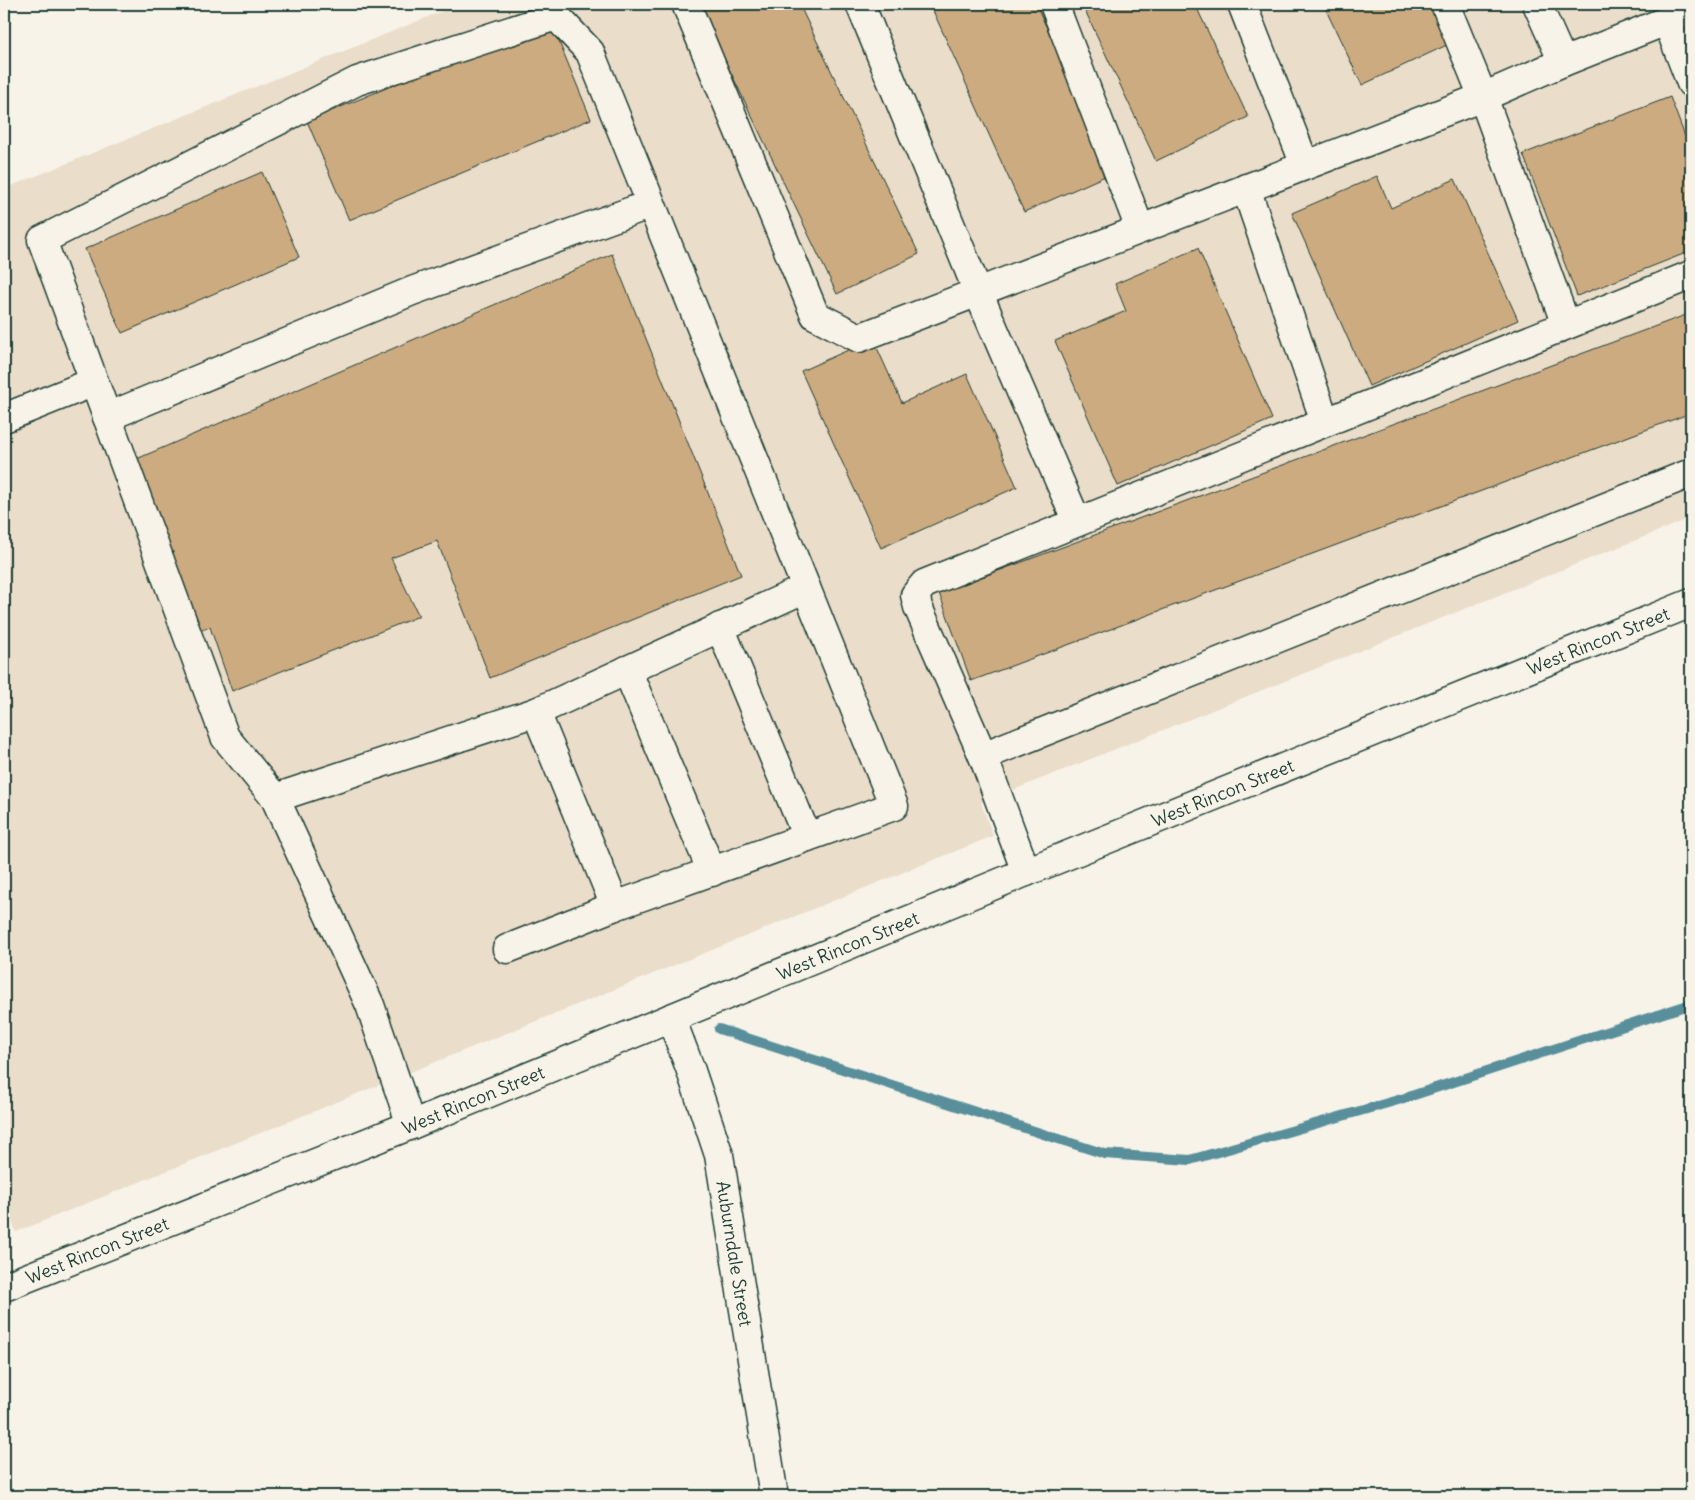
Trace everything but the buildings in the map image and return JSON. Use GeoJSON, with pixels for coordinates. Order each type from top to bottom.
{"type":"FeatureCollection","features":[{"type":"Feature","properties":{"kind":"main road"},"geometry":{"type":"LineString","coordinates":[[686,4],[815,315],[859,338],[1483,97],[1563,62],[1679,16],[1691,83]]}},
{"type":"Feature","properties":{"kind":"main road"},"geometry":{"type":"LineString","coordinates":[[860,4],[978,292],[1077,522]]}},
{"type":"Feature","properties":{"kind":"main road"},"geometry":{"type":"LineString","coordinates":[[1054,4],[1140,229]]}},
{"type":"Feature","properties":{"kind":"main road"},"geometry":{"type":"LineString","coordinates":[[1242,4],[1305,165]]}},
{"type":"Feature","properties":{"kind":"main road"},"geometry":{"type":"LineString","coordinates":[[1444,4],[1483,97],[1566,325]]}},
{"type":"Feature","properties":{"kind":"main road"},"geometry":{"type":"LineString","coordinates":[[1537,4],[1563,62]]}},
{"type":"Feature","properties":{"kind":"main road"},"geometry":{"type":"LineString","coordinates":[[411,1125],[370,1005],[275,798],[225,737],[42,240],[357,81],[556,16],[590,52],[894,806],[615,906],[507,949]]}},
{"type":"Feature","properties":{"kind":"main road"},"geometry":{"type":"LineString","coordinates":[[1246,188],[1325,422]]}},
{"type":"Feature","properties":{"kind":"main road"},"geometry":{"type":"LineString","coordinates":[[107,417],[412,291],[651,204]]}},
{"type":"Feature","properties":{"kind":"main road"},"geometry":{"type":"LineString","coordinates":[[1026,872],[983,756],[918,607],[915,595],[924,584],[1691,275]]}},
{"type":"Feature","properties":{"kind":"main road"},"geometry":{"type":"LineString","coordinates":[[4,418],[94,382]]}},
{"type":"Feature","properties":{"kind":"main road"},"geometry":{"type":"LineString","coordinates":[[983,756],[1691,473]]}},
{"type":"Feature","properties":{"kind":"main road"},"geometry":{"type":"LineString","coordinates":[[275,798],[536,712],[806,588]]}},
{"type":"Feature","properties":{"kind":"main road","name":"West Rincon Street"},"geometry":{"type":"LineString","coordinates":[[4,1287],[411,1125],[1026,872],[1691,603]]}},
{"type":"Feature","properties":{"kind":"main road"},"geometry":{"type":"LineString","coordinates":[[720,627],[807,837]]}},
{"type":"Feature","properties":{"kind":"main road"},"geometry":{"type":"LineString","coordinates":[[627,670],[712,872]]}},
{"type":"Feature","properties":{"kind":"main road"},"geometry":{"type":"LineString","coordinates":[[536,712],[615,906]]}},
{"type":"Feature","properties":{"kind":"main road","name":"Auburndale Street"},"geometry":{"type":"LineString","coordinates":[[671,1018],[690,1068],[718,1154],[774,1496]]}},
{"type":"Feature","properties":{"kind":"shaded area"},"geometry":{"type":"Polygon","coordinates":[[[460,4],[1691,4],[1691,518],[981,803],[993,836],[16,1232],[4,1202],[4,189],[460,4]]]}},
{"type":"Feature","properties":{"kind":"waterway"},"geometry":{"type":"LineString","coordinates":[[719,1029],[1105,1154],[1190,1160],[1405,1098],[1691,1004]]}}]}
